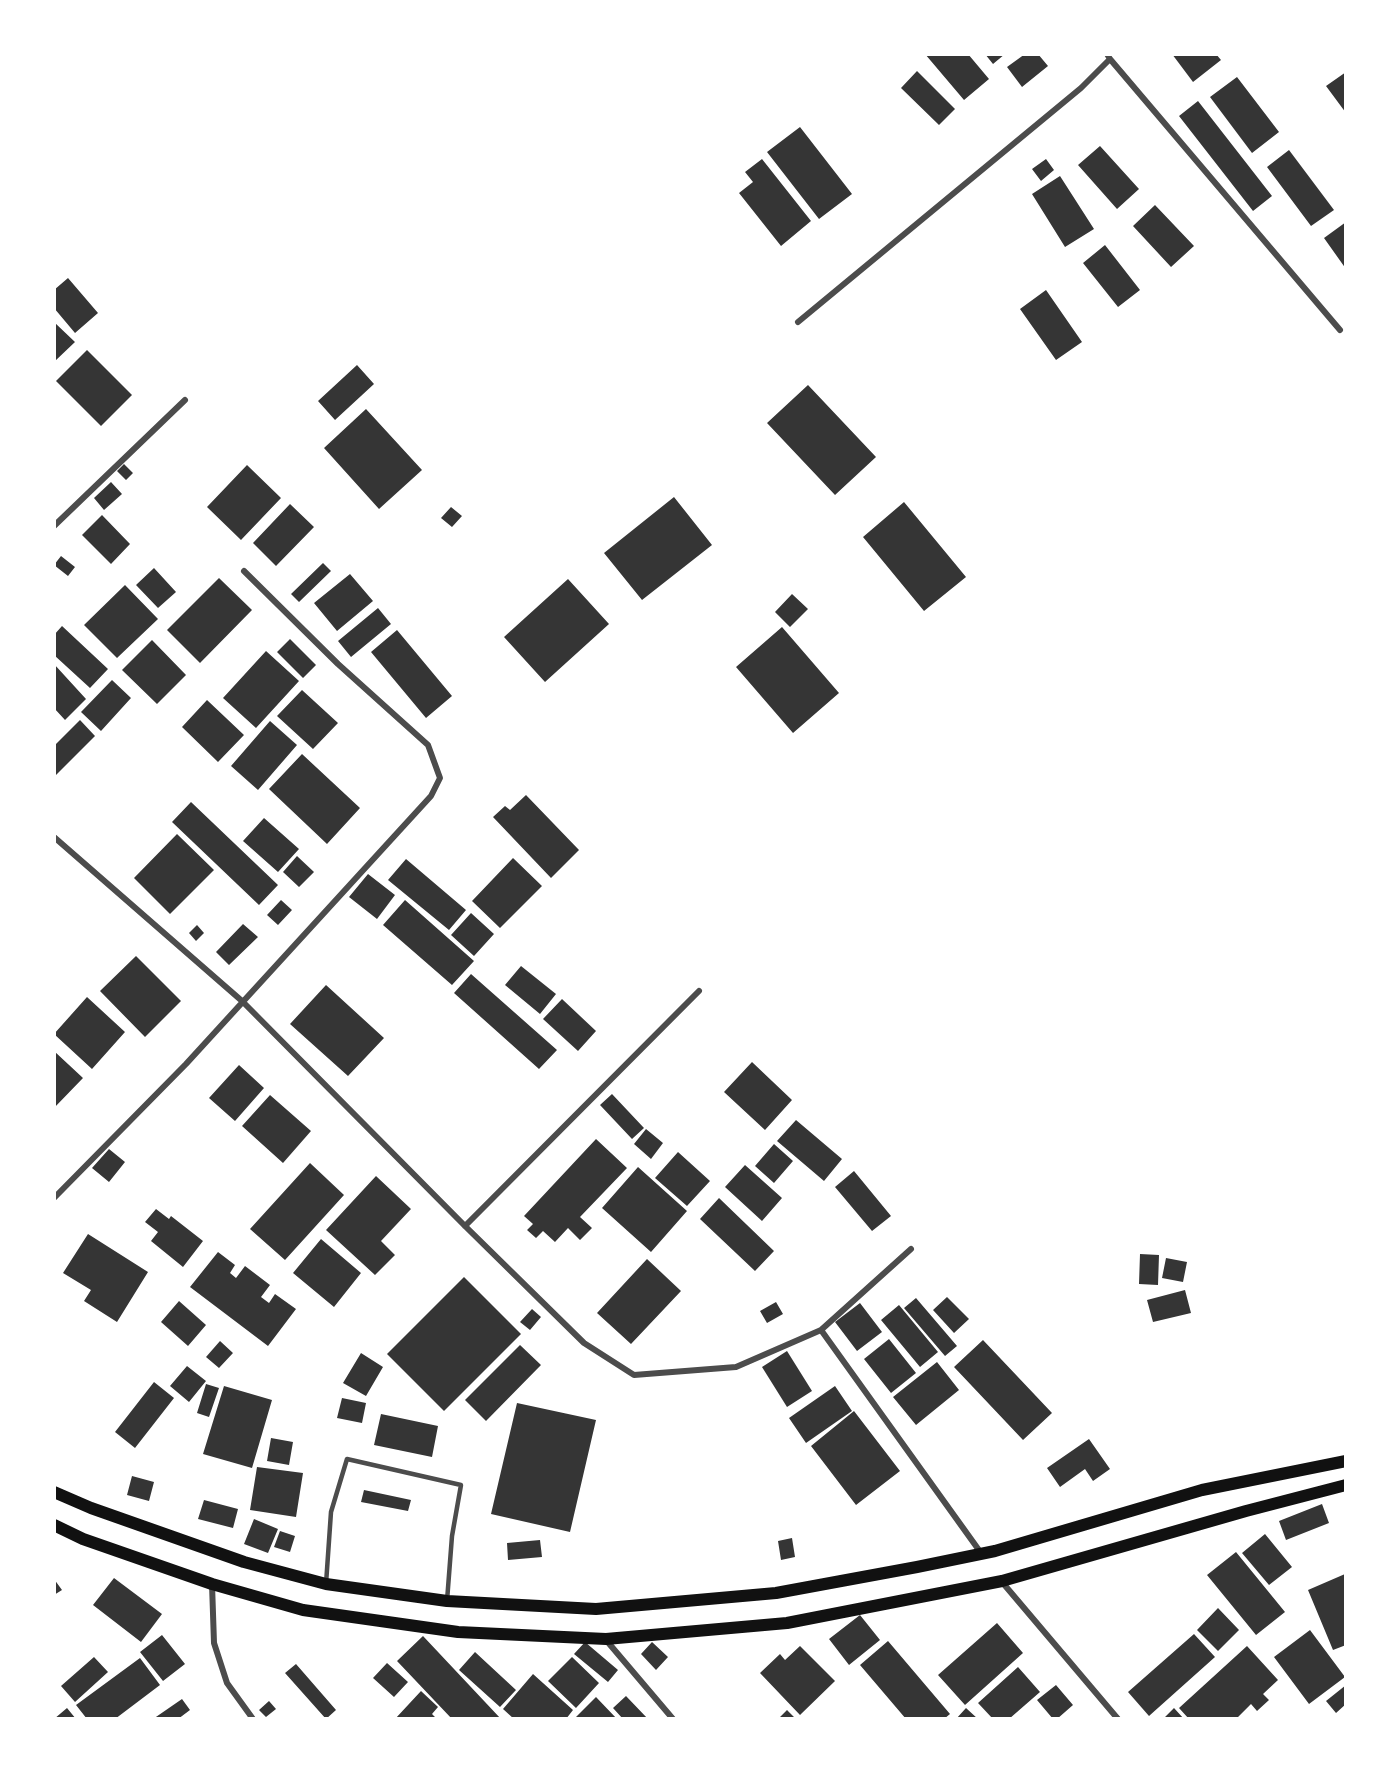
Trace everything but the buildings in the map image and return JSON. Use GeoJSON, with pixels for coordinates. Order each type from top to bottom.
{"type":"FeatureCollection","features":[{"type":"Feature","properties":{"kind":"main road"},"geometry":{"type":"LineString","coordinates":[[54,1492],[91,1508],[244,1562],[326,1584],[447,1601],[596,1609],[776,1593],[917,1568],[981,1554],[1202,1491],[1346,1461]]}},
{"type":"Feature","properties":{"kind":"main road"},"geometry":{"type":"LineString","coordinates":[[54,1525],[83,1539],[212,1584],[303,1610],[458,1632],[606,1639],[787,1623],[1002,1581],[1246,1511],[1346,1485]]}},
{"type":"Feature","properties":{"kind":"street"},"geometry":{"type":"LineString","coordinates":[[798,321],[1075,93],[1108,57],[1340,330]]}},
{"type":"Feature","properties":{"kind":"street"},"geometry":{"type":"LineString","coordinates":[[54,526],[185,400]]}},
{"type":"Feature","properties":{"kind":"street"},"geometry":{"type":"LineString","coordinates":[[54,1198],[186,1064],[431,796],[440,778],[428,744],[338,664],[244,571]]}},
{"type":"Feature","properties":{"kind":"street"},"geometry":{"type":"LineString","coordinates":[[54,837],[242,1001],[584,1343],[634,1375],[736,1367],[821,1330],[911,1249]]}},
{"type":"Feature","properties":{"kind":"street"},"geometry":{"type":"LineString","coordinates":[[465,1226],[699,991]]}},
{"type":"Feature","properties":{"kind":"street"},"geometry":{"type":"LineString","coordinates":[[821,1330],[981,1554]]}},
{"type":"Feature","properties":{"kind":"street"},"geometry":{"type":"LineString","coordinates":[[1002,1581],[1118,1719]]}},
{"type":"Feature","properties":{"kind":"street"},"geometry":{"type":"LineString","coordinates":[[212,1584],[214,1644],[227,1683],[253,1719]]}},
{"type":"Feature","properties":{"kind":"street"},"geometry":{"type":"LineString","coordinates":[[606,1639],[673,1719]]}},
{"type":"Feature","properties":{"kind":"lane"},"geometry":{"type":"LineString","coordinates":[[326,1584],[331,1512],[347,1459],[461,1485],[452,1536],[447,1601]]}}]}
